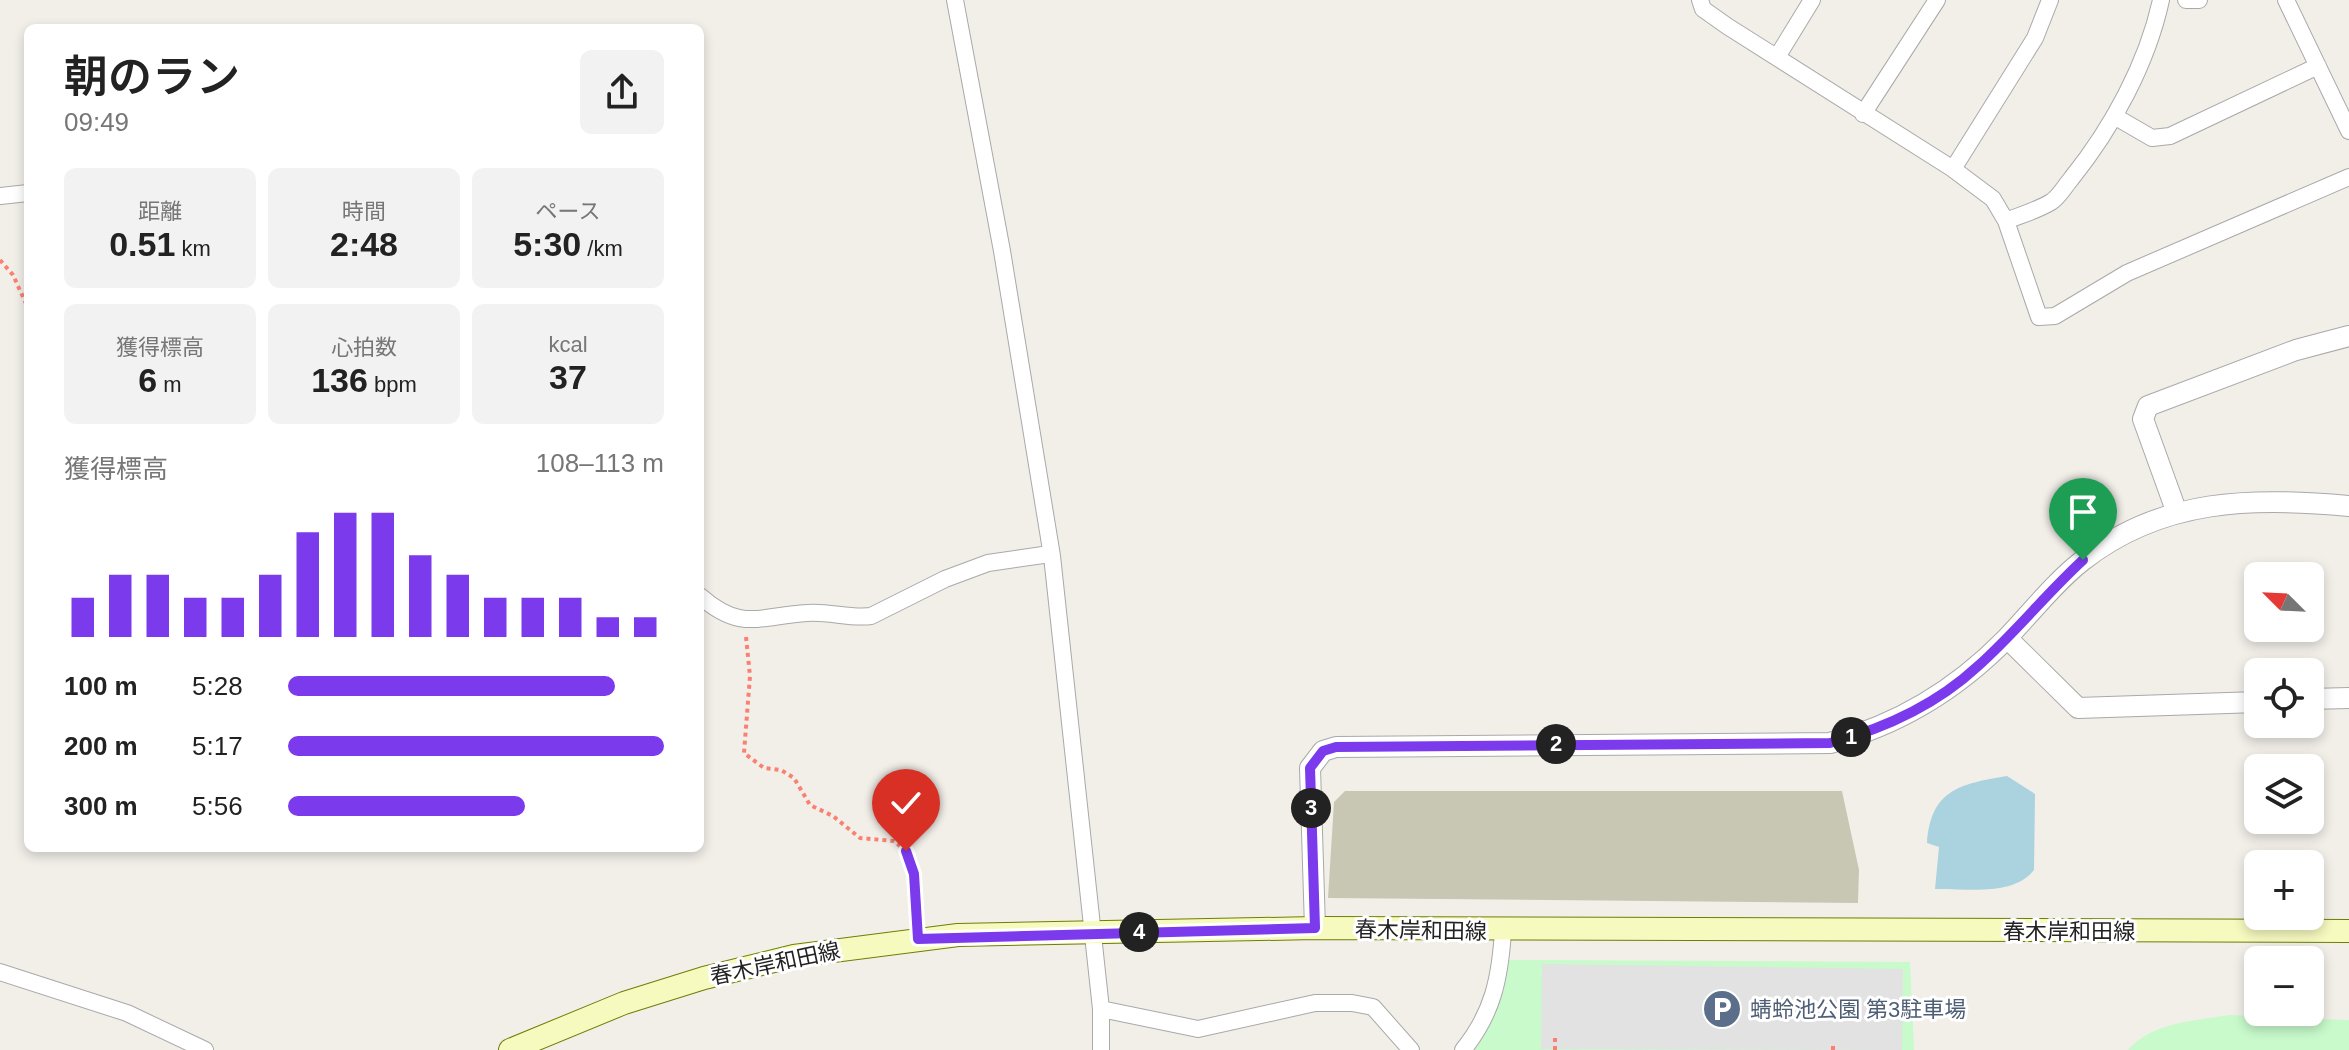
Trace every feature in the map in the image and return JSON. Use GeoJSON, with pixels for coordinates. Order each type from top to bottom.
{"type":"FeatureCollection","features":[{"type":"Feature","properties":{"kind":"main road","name":"春木岸和田線"},"geometry":{"type":"LineString","coordinates":[[510,1050],[624,1003],[704,978],[794,956],[918,939],[1315,928],[1503,931],[2349,931]]}},
{"type":"Feature","properties":{"kind":"street"},"geometry":{"type":"LineString","coordinates":[[955,0],[1002,251],[1052,556],[1101,1009],[1101,1050]]}},
{"type":"Feature","properties":{"kind":"street"},"geometry":{"type":"LineString","coordinates":[[1700,0],[1703,9],[1953,169],[1993,199],[2006,221],[2039,317],[2055,316],[2127,273],[2349,177]]}},
{"type":"Feature","properties":{"kind":"street"},"geometry":{"type":"LineString","coordinates":[[1777,57],[1812,0]]}},
{"type":"Feature","properties":{"kind":"street"},"geometry":{"type":"LineString","coordinates":[[1863,114],[1937,0]]}},
{"type":"Feature","properties":{"kind":"street"},"geometry":{"type":"LineString","coordinates":[[1953,169],[2035,38],[2050,0]]}},
{"type":"Feature","properties":{"kind":"street"},"geometry":{"type":"LineString","coordinates":[[2006,221],[2054,201],[2114,116],[2154,33],[2161,0]]}},
{"type":"Feature","properties":{"kind":"street"},"geometry":{"type":"LineString","coordinates":[[2186,0],[2199,0]]}},
{"type":"Feature","properties":{"kind":"street"},"geometry":{"type":"LineString","coordinates":[[2286,0],[2349,131]]}},
{"type":"Feature","properties":{"kind":"street"},"geometry":{"type":"LineString","coordinates":[[2114,116],[2152,138],[2170,136],[2318,66]]}},
{"type":"Feature","properties":{"kind":"street"},"geometry":{"type":"LineString","coordinates":[[0,196],[24,193]]}},
{"type":"Feature","properties":{"kind":"street"},"geometry":{"type":"LineString","coordinates":[[2177,513],[2143,419],[2148,406],[2281,355],[2349,336]]}},
{"type":"Feature","properties":{"kind":"street"},"geometry":{"type":"LineString","coordinates":[[1315,928],[1310,768],[1323,751],[1336,747],[1383,746],[1830,743],[1858,736],[1922,707],[1976,669],[2083,560],[2146,524],[2232,500],[2349,506]]}},
{"type":"Feature","properties":{"kind":"street"},"geometry":{"type":"LineString","coordinates":[[704,600],[719,613],[744,620],[810,612],[871,616],[945,579],[988,563],[1043,555]]}},
{"type":"Feature","properties":{"kind":"street"},"geometry":{"type":"LineString","coordinates":[[2007,638],[2078,708],[2244,702]]}},
{"type":"Feature","properties":{"kind":"street"},"geometry":{"type":"LineString","coordinates":[[2324,699],[2349,698]]}},
{"type":"Feature","properties":{"kind":"street"},"geometry":{"type":"LineString","coordinates":[[1463,1050],[1492,1005],[1500,973],[1503,931]]}},
{"type":"Feature","properties":{"kind":"street"},"geometry":{"type":"LineString","coordinates":[[0,972],[127,1013],[205,1050]]}},
{"type":"Feature","properties":{"kind":"street"},"geometry":{"type":"LineString","coordinates":[[1101,1009],[1198,1029],[1315,1003],[1352,1003],[1373,1007],[1411,1050]]}},
{"type":"Feature","properties":{"kind":"path"},"geometry":{"type":"LineString","coordinates":[[0,260],[13,275],[24,299]]}},
{"type":"Feature","properties":{"kind":"path"},"geometry":{"type":"LineString","coordinates":[[744,620],[750,676],[744,753],[764,768],[781,770],[794,778],[810,805],[833,816],[860,838],[894,841],[906,851],[914,874],[918,939]]}},
{"type":"Feature","properties":{"kind":"path"},"geometry":{"type":"LineString","coordinates":[[1555,1038],[1555,1050]]}},
{"type":"Feature","properties":{"kind":"path"},"geometry":{"type":"LineString","coordinates":[[1833,1042],[1833,1050]]}},
{"type":"Feature","properties":{"kind":"shaded area"},"geometry":{"type":"Polygon","coordinates":[[[1345,791],[1842,791],[1859,870],[1858,903],[1328,898],[1334,802],[1345,791]]]}},
{"type":"Feature","properties":{"kind":"shaded area","name":"蜻蛉池公園 第3駐車場"},"geometry":{"type":"Polygon","coordinates":[[[1542,964],[1903,969],[1902,1050],[1541,1049],[1542,964]]]}},
{"type":"Feature","properties":{"kind":"green space","name":"蜻蛉池公園 第3駐車場"},"geometry":{"type":"Polygon","coordinates":[[[1509,960],[1910,962],[1914,1050],[1473,1050],[1498,1008],[1509,960]]]}},
{"type":"Feature","properties":{"kind":"green space"},"geometry":{"type":"Polygon","coordinates":[[[2229,1015],[2244,1016],[2244,1026],[2324,1026],[2324,1019],[2349,1020],[2349,1050],[2128,1050],[2149,1034],[2188,1021],[2229,1015]]]}},
{"type":"Feature","properties":{"kind":"water"},"geometry":{"type":"Polygon","coordinates":[[[2007,776],[2035,794],[2034,870],[2025,879],[2002,888],[1935,889],[1939,847],[1927,843],[1934,811],[1950,793],[1962,787],[2007,776]]]}},
{"type":"Feature","properties":{"kind":"place","name":"蜻蛉池公園 第3駐車場"},"geometry":{"type":"Point","coordinates":[1722,1009]}},
{"type":"Feature","properties":{"kind":"route"},"geometry":{"type":"LineString","coordinates":[[906,851],[914,874],[918,939],[958,935],[1239,932],[1315,928],[1310,768],[1323,751],[1336,747],[1650,742],[1830,743],[1858,736],[1922,707],[1976,669],[2083,560]]}}]}
